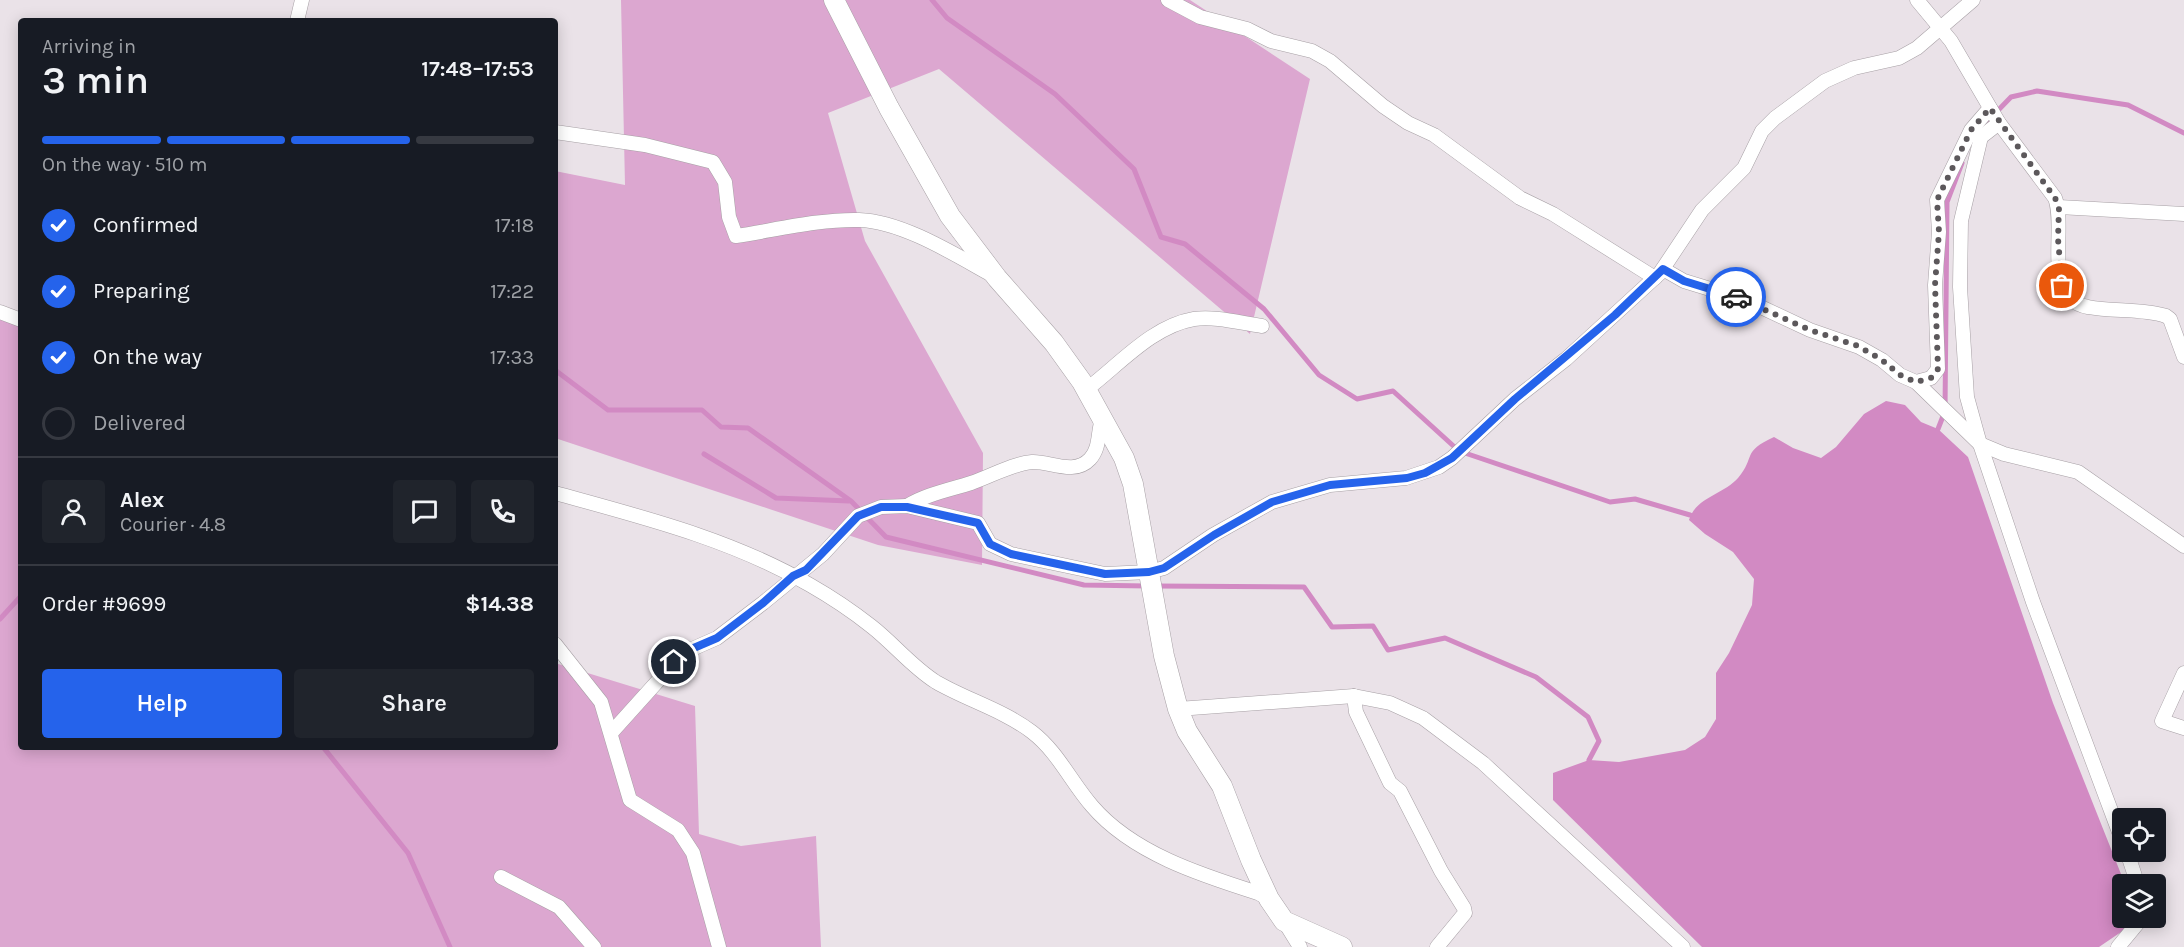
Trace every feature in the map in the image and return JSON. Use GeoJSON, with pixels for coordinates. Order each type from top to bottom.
{"type":"FeatureCollection","features":[{"type":"Feature","properties":{"kind":"street"},"geometry":{"type":"LineString","coordinates":[[298,18],[302,0]]}},
{"type":"Feature","properties":{"kind":"street"},"geometry":{"type":"LineString","coordinates":[[834,0],[889,108],[950,216],[997,278],[1054,343],[1087,389],[1124,458],[1133,484],[1164,656],[1178,709],[1187,731],[1222,786],[1269,899],[1300,947]]}},
{"type":"Feature","properties":{"kind":"street"},"geometry":{"type":"LineString","coordinates":[[1168,0],[1200,17],[1247,29],[1271,41],[1312,51],[1330,61],[1383,106],[1408,123],[1434,135],[1520,198],[1659,273],[1746,300],[1810,330],[1858,346],[1882,360],[1900,375],[1916,382],[1980,444],[2004,454],[2078,472],[2184,546]]}},
{"type":"Feature","properties":{"kind":"street"},"geometry":{"type":"LineString","coordinates":[[1917,0],[1939,30],[1951,41],[1999,123],[2051,189],[2059,207],[2057,229],[2060,274],[2067,297],[2075,304],[2088,308],[2166,316],[2170,319],[2184,357]]}},
{"type":"Feature","properties":{"kind":"street"},"geometry":{"type":"LineString","coordinates":[[611,733],[682,653],[717,638],[763,603],[793,576],[806,570],[858,516],[881,507],[907,507],[978,523],[990,544],[1011,554],[1105,574],[1149,572],[1164,568],[1214,535],[1272,502],[1330,485],[1407,478],[1438,467],[1452,458],[1515,399],[1566,359],[1659,273],[1702,210],[1744,168],[1762,131],[1775,118],[1825,81],[1854,68],[1899,57],[1917,48],[1973,0]]}},
{"type":"Feature","properties":{"kind":"street"},"geometry":{"type":"LineString","coordinates":[[1916,382],[1931,378],[1938,369],[1935,285],[1939,232],[1937,200],[1971,130],[1990,108]]}},
{"type":"Feature","properties":{"kind":"street"},"geometry":{"type":"LineString","coordinates":[[1999,123],[1981,137],[1961,221],[1960,287],[1966,397],[2064,688],[2112,814]]}},
{"type":"Feature","properties":{"kind":"street"},"geometry":{"type":"LineString","coordinates":[[558,130],[645,145],[713,162],[725,182],[729,217],[736,236],[861,220],[892,228],[954,253],[997,278]]}},
{"type":"Feature","properties":{"kind":"street"},"geometry":{"type":"LineString","coordinates":[[2059,207],[2163,211],[2184,214]]}},
{"type":"Feature","properties":{"kind":"street"},"geometry":{"type":"LineString","coordinates":[[0,312],[18,319]]}},
{"type":"Feature","properties":{"kind":"street"},"geometry":{"type":"LineString","coordinates":[[1087,389],[1172,326],[1194,319],[1218,319],[1263,326]]}},
{"type":"Feature","properties":{"kind":"street"},"geometry":{"type":"LineString","coordinates":[[907,507],[920,498],[971,483],[1014,466],[1035,462],[1073,467],[1089,461],[1098,446],[1103,416]]}},
{"type":"Feature","properties":{"kind":"street"},"geometry":{"type":"LineString","coordinates":[[558,495],[628,511],[696,534],[751,555],[793,576],[870,626],[934,681],[1017,722],[1035,734],[1056,756],[1092,806],[1111,825],[1138,845],[1166,860],[1269,899]]}},
{"type":"Feature","properties":{"kind":"street"},"geometry":{"type":"LineString","coordinates":[[558,648],[601,702],[630,800],[678,830],[693,853],[719,947]]}},
{"type":"Feature","properties":{"kind":"street"},"geometry":{"type":"LineString","coordinates":[[2184,673],[2162,721],[2184,728]]}},
{"type":"Feature","properties":{"kind":"street"},"geometry":{"type":"LineString","coordinates":[[1178,709],[1354,696],[1390,703],[1423,718],[1457,743],[1540,814],[1683,947]]}},
{"type":"Feature","properties":{"kind":"street"},"geometry":{"type":"LineString","coordinates":[[1354,696],[1356,712],[1390,783],[1400,791],[1441,870],[1464,908],[1465,913],[1437,947]]}},
{"type":"Feature","properties":{"kind":"street"},"geometry":{"type":"LineString","coordinates":[[501,877],[558,907],[594,947]]}},
{"type":"Feature","properties":{"kind":"street"},"geometry":{"type":"LineString","coordinates":[[1284,921],[1342,947]]}},
{"type":"Feature","properties":{"kind":"street"},"geometry":{"type":"LineString","coordinates":[[2122,946],[2135,928]]}},
{"type":"Feature","properties":{"kind":"shaded area"},"geometry":{"type":"Polygon","coordinates":[[[621,0],[1190,0],[1310,79],[1250,334],[939,69],[828,113],[865,241],[983,453],[982,565],[878,545],[558,439],[558,172],[625,185],[621,0]]]}},
{"type":"Feature","properties":{"kind":"shaded area"},"geometry":{"type":"Polygon","coordinates":[[[0,317],[18,324],[18,750],[558,750],[558,664],[695,706],[699,834],[741,846],[816,836],[821,947],[0,947],[0,317]]]}},
{"type":"Feature","properties":{"kind":"shaded area"},"geometry":{"type":"Polygon","coordinates":[[[1886,401],[1905,405],[1921,422],[1938,429],[1968,457],[2053,703],[2112,851],[2112,862],[2116,862],[2121,874],[2112,874],[2112,928],[2124,928],[2124,930],[2099,947],[1702,947],[1553,800],[1553,773],[1589,760],[1619,762],[1685,750],[1705,737],[1716,719],[1716,673],[1729,653],[1752,605],[1754,579],[1733,552],[1705,534],[1689,520],[1692,512],[1704,501],[1732,484],[1743,471],[1753,451],[1764,442],[1774,437],[1793,448],[1821,458],[1836,447],[1864,414],[1886,401]]]}},
{"type":"Feature","properties":{"kind":"waterway"},"geometry":{"type":"LineString","coordinates":[[932,0],[947,18],[1055,94],[1134,169],[1161,237],[1185,244],[1264,309],[1319,375],[1357,399],[1393,391],[1459,451],[1610,502],[1635,499],[1690,515]]}},
{"type":"Feature","properties":{"kind":"waterway"},"geometry":{"type":"LineString","coordinates":[[1980,129],[2011,97],[2037,91],[2128,105],[2184,133]]}},
{"type":"Feature","properties":{"kind":"waterway"},"geometry":{"type":"LineString","coordinates":[[1938,429],[1945,411],[1947,202],[1962,163]]}},
{"type":"Feature","properties":{"kind":"waterway"},"geometry":{"type":"LineString","coordinates":[[558,372],[608,410],[702,410],[721,427],[748,428],[851,501],[886,537],[1084,585],[1147,586]]}},
{"type":"Feature","properties":{"kind":"waterway"},"geometry":{"type":"LineString","coordinates":[[704,454],[776,498],[849,501]]}},
{"type":"Feature","properties":{"kind":"waterway"},"geometry":{"type":"LineString","coordinates":[[1156,586],[1304,587],[1332,627],[1373,626],[1388,650],[1445,638],[1536,677],[1588,717],[1599,741],[1589,760]]}},
{"type":"Feature","properties":{"kind":"waterway"},"geometry":{"type":"LineString","coordinates":[[0,619],[18,599]]}},
{"type":"Feature","properties":{"kind":"waterway"},"geometry":{"type":"LineString","coordinates":[[325,750],[408,853],[450,947]]}},
{"type":"Feature","properties":{"kind":"way so far"},"geometry":{"type":"LineString","coordinates":[[1736,297],[1810,330],[1858,346],[1882,360],[1900,375],[1916,382],[1931,378],[1938,369],[1935,315],[1939,232],[1937,200],[1944,181],[1971,130],[1990,108],[1999,123],[2051,189],[2059,207],[2057,229],[2062,286]]}},
{"type":"Feature","properties":{"kind":"route"},"geometry":{"type":"LineString","coordinates":[[674,662],[682,653],[717,638],[763,603],[793,576],[806,570],[858,516],[881,507],[907,507],[978,523],[990,544],[1011,554],[1105,574],[1149,572],[1164,568],[1214,535],[1272,502],[1330,485],[1407,478],[1438,467],[1452,458],[1515,399],[1566,359],[1663,269],[1684,281],[1736,297]]}}]}
